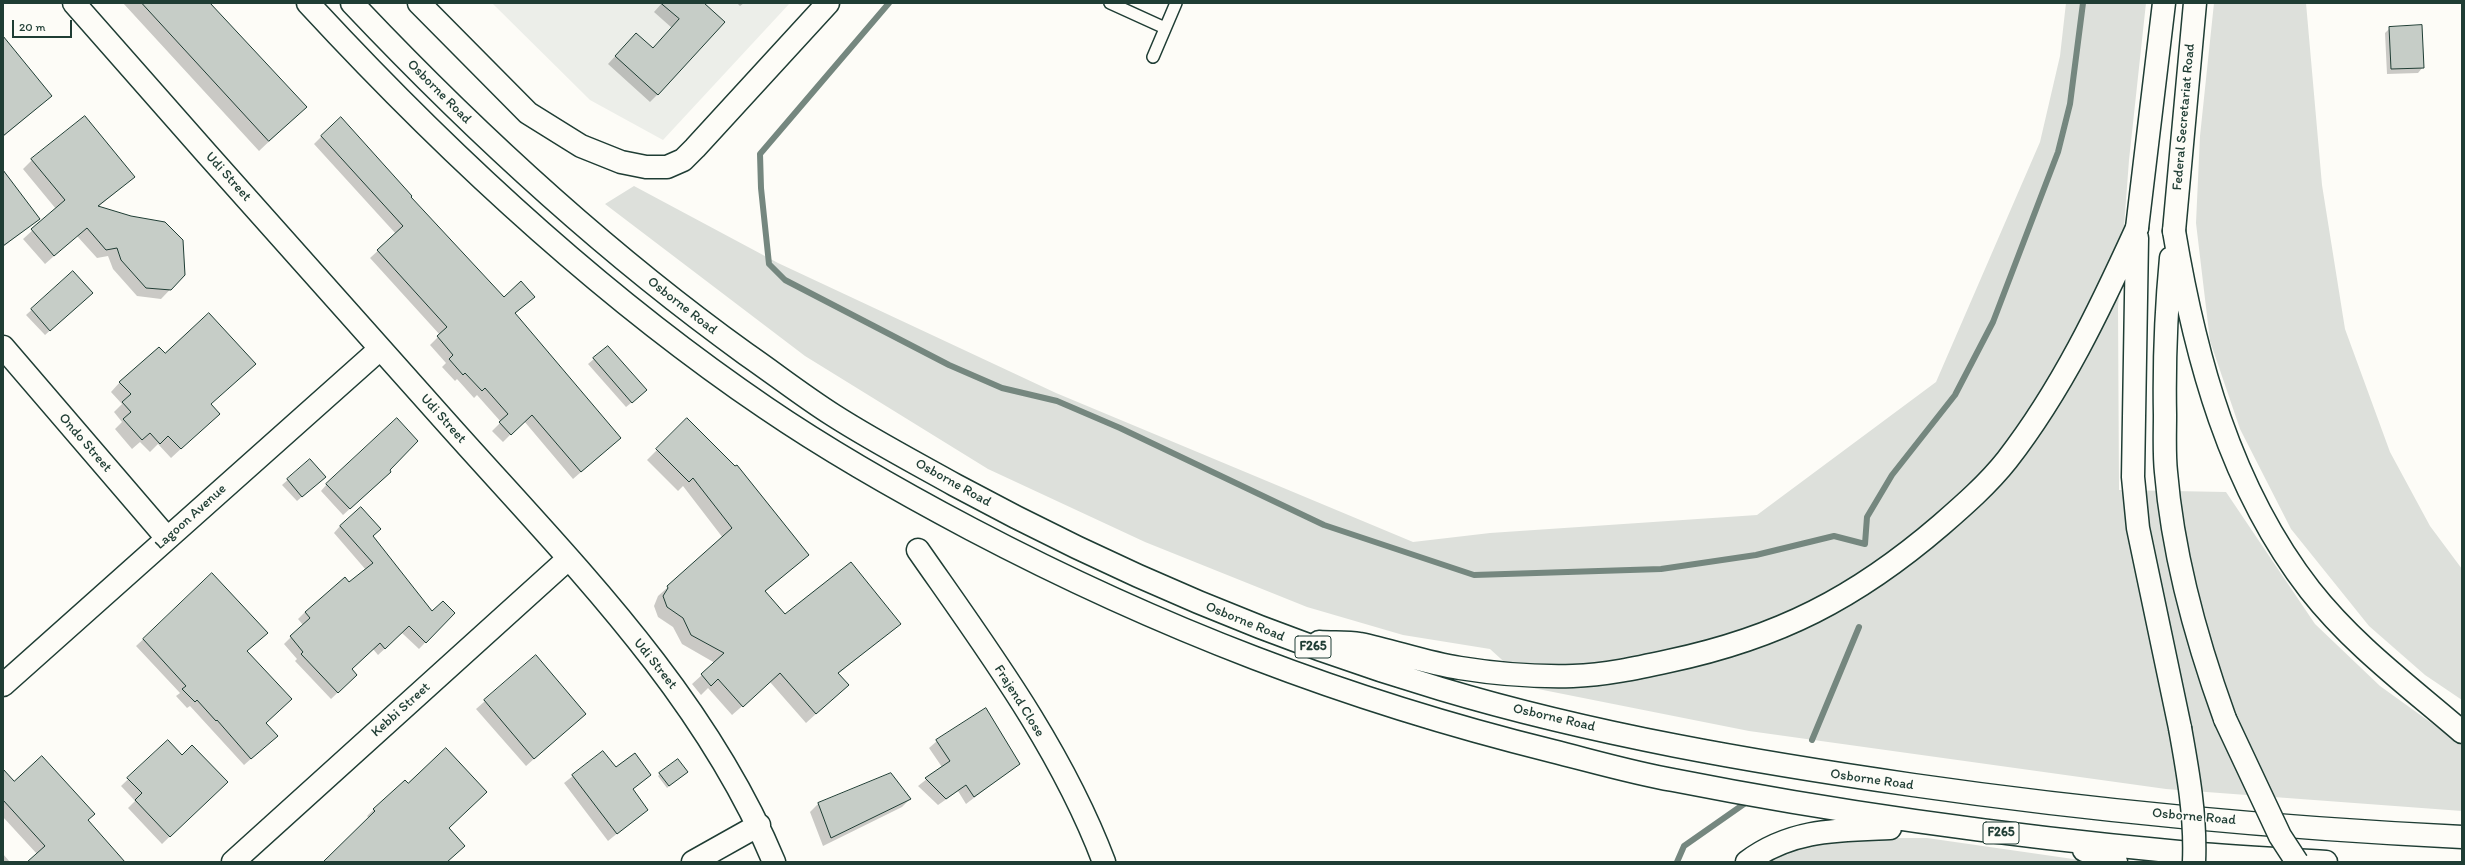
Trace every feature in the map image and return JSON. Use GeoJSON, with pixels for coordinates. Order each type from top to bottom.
{"type":"FeatureCollection","features":[{"type":"Feature","properties":{"kind":"main road","name":"Udi Street"},"geometry":{"type":"LineString","coordinates":[[74,3],[568,559],[670,679],[708,736],[759,825],[774,862]]}},
{"type":"Feature","properties":{"kind":"main road","name":"F265"},"geometry":{"type":"LineString","coordinates":[[308,3],[424,122],[529,221],[631,307],[702,362],[773,412],[844,458],[921,502],[1008,549],[1173,627],[1334,688],[1419,716],[1670,780],[1840,811],[2059,840],[2184,853],[2326,862]]}},
{"type":"Feature","properties":{"kind":"main road","name":"Osborne Road"},"geometry":{"type":"LineString","coordinates":[[352,3],[425,80],[598,240],[711,329],[827,412],[888,448],[1022,521],[1203,605],[1292,641],[1443,690],[1537,714],[1637,737],[1824,773],[2000,798],[2128,812],[2462,837]]}},
{"type":"Feature","properties":{"kind":"main road"},"geometry":{"type":"LineString","coordinates":[[418,3],[528,113],[553,130],[581,146],[620,162],[646,167],[667,167],[682,160],[695,148],[828,3]]}},
{"type":"Feature","properties":{"kind":"main road"},"geometry":{"type":"LineString","coordinates":[[2164,3],[2137,228],[2133,477],[2138,528],[2190,783],[2195,835],[2194,862]]}},
{"type":"Feature","properties":{"kind":"main road","name":"Federal Secretariat Road"},"geometry":{"type":"LineString","coordinates":[[2176,296],[2174,231],[2194,3]]}},
{"type":"Feature","properties":{"kind":"main road"},"geometry":{"type":"LineString","coordinates":[[1292,641],[1358,644],[1459,668],[1521,675],[1574,676],[1626,670],[1732,646],[1781,629],[1826,607],[1916,547],[1961,508],[2005,462],[2039,416],[2067,372],[2108,292],[2137,228]]}},
{"type":"Feature","properties":{"kind":"main road"},"geometry":{"type":"LineString","coordinates":[[2176,296],[2226,437],[2242,477],[2280,547],[2310,590],[2353,638],[2373,658],[2462,732]]}},
{"type":"Feature","properties":{"kind":"main road"},"geometry":{"type":"LineString","coordinates":[[2176,296],[2164,350],[2166,472],[2174,531],[2187,594],[2202,657],[2225,719],[2280,836],[2297,862]]}},
{"type":"Feature","properties":{"kind":"main road","name":"Ondo Street"},"geometry":{"type":"LineString","coordinates":[[3,347],[167,538]]}},
{"type":"Feature","properties":{"kind":"main road","name":"Lagoon Avenue"},"geometry":{"type":"LineString","coordinates":[[3,685],[380,349]]}},
{"type":"Feature","properties":{"kind":"main road","name":"Frajend Close"},"geometry":{"type":"LineString","coordinates":[[918,550],[1004,674],[1067,778],[1104,862]]}},
{"type":"Feature","properties":{"kind":"main road","name":"Kebbi Street"},"geometry":{"type":"LineString","coordinates":[[233,862],[568,559]]}},
{"type":"Feature","properties":{"kind":"main road"},"geometry":{"type":"LineString","coordinates":[[693,862],[759,825]]}},
{"type":"Feature","properties":{"kind":"main road"},"geometry":{"type":"LineString","coordinates":[[1747,862],[1764,849],[1795,837],[1828,831],[1943,825]]}},
{"type":"Feature","properties":{"kind":"main road"},"geometry":{"type":"LineString","coordinates":[[2059,840],[2116,862]]}},
{"type":"Feature","properties":{"kind":"lane"},"geometry":{"type":"LineString","coordinates":[[1110,3],[1165,28]]}},
{"type":"Feature","properties":{"kind":"lane"},"geometry":{"type":"LineString","coordinates":[[1153,57],[1176,3]]}},
{"type":"Feature","properties":{"kind":"shaded area"},"geometry":{"type":"Polygon","coordinates":[[[492,3],[790,3],[663,140],[590,100],[492,3]]]}},
{"type":"Feature","properties":{"kind":"shaded area"},"geometry":{"type":"Polygon","coordinates":[[[2066,3],[2146,3],[2129,160],[2118,307],[2119,490],[2226,492],[2315,624],[2380,686],[2462,745],[2462,811],[2166,789],[1749,731],[1533,688],[1490,649],[1403,635],[1307,607],[1145,542],[988,469],[805,356],[605,204],[634,186],[778,263],[1056,393],[1413,542],[1490,533],[1757,515],[1936,382],[2040,142],[2060,56],[2066,3]]]}},
{"type":"Feature","properties":{"kind":"shaded area"},"geometry":{"type":"Polygon","coordinates":[[[2214,3],[2306,3],[2322,185],[2345,329],[2390,452],[2430,526],[2462,569],[2462,700],[2425,675],[2369,626],[2291,529],[2240,429],[2210,341],[2196,223],[2200,136],[2214,3]]]}},
{"type":"Feature","properties":{"kind":"shaded area"},"geometry":{"type":"Polygon","coordinates":[[[1827,838],[1927,838],[2094,862],[1763,862],[1770,856],[1827,838]]]}},
{"type":"Feature","properties":{"kind":"building"},"geometry":{"type":"Polygon","coordinates":[[[142,3],[210,3],[307,107],[269,141],[142,3]]]}},
{"type":"Feature","properties":{"kind":"building"},"geometry":{"type":"Polygon","coordinates":[[[661,3],[704,3],[725,22],[658,95],[615,56],[636,33],[653,48],[679,19],[661,3]]]}},
{"type":"Feature","properties":{"kind":"building"},"geometry":{"type":"Polygon","coordinates":[[[2422,25],[2424,68],[2391,69],[2389,27],[2422,25]]]}},
{"type":"Feature","properties":{"kind":"building"},"geometry":{"type":"Polygon","coordinates":[[[3,36],[52,96],[3,136],[3,36]]]}},
{"type":"Feature","properties":{"kind":"building"},"geometry":{"type":"Polygon","coordinates":[[[85,116],[135,177],[98,206],[131,216],[165,222],[183,240],[185,275],[171,290],[146,288],[121,260],[117,248],[106,250],[87,228],[54,256],[31,229],[65,200],[31,159],[85,116]]]}},
{"type":"Feature","properties":{"kind":"building"},"geometry":{"type":"Polygon","coordinates":[[[341,117],[412,196],[411,197],[504,297],[521,281],[535,297],[515,313],[621,438],[581,472],[532,415],[511,435],[499,422],[508,414],[485,388],[482,391],[465,373],[463,375],[449,359],[453,355],[437,336],[447,327],[377,250],[403,226],[321,136],[341,117]]]}},
{"type":"Feature","properties":{"kind":"building"},"geometry":{"type":"Polygon","coordinates":[[[3,170],[40,219],[3,246],[3,170]]]}},
{"type":"Feature","properties":{"kind":"building"},"geometry":{"type":"Polygon","coordinates":[[[73,271],[93,293],[50,331],[31,309],[73,271]]]}},
{"type":"Feature","properties":{"kind":"building"},"geometry":{"type":"Polygon","coordinates":[[[209,313],[256,364],[211,404],[220,414],[181,449],[168,436],[160,444],[150,433],[142,440],[123,419],[131,412],[122,402],[131,394],[119,382],[159,347],[165,353],[209,313]]]}},
{"type":"Feature","properties":{"kind":"building"},"geometry":{"type":"Polygon","coordinates":[[[608,346],[647,390],[632,403],[593,358],[608,346]]]}},
{"type":"Feature","properties":{"kind":"building"},"geometry":{"type":"Polygon","coordinates":[[[397,418],[418,441],[390,470],[391,472],[350,509],[326,484],[397,418]]]}},
{"type":"Feature","properties":{"kind":"building"},"geometry":{"type":"Polygon","coordinates":[[[687,418],[735,466],[737,465],[809,555],[765,591],[785,614],[851,562],[901,624],[838,673],[849,685],[816,714],[780,673],[743,707],[718,679],[711,686],[701,674],[724,653],[691,635],[683,618],[667,607],[663,596],[668,588],[667,586],[732,528],[693,478],[689,482],[656,449],[687,418]]]}},
{"type":"Feature","properties":{"kind":"building"},"geometry":{"type":"Polygon","coordinates":[[[310,459],[326,477],[302,497],[287,479],[310,459]]]}},
{"type":"Feature","properties":{"kind":"building"},"geometry":{"type":"Polygon","coordinates":[[[361,507],[381,529],[373,536],[432,611],[443,601],[455,613],[426,643],[409,626],[385,649],[380,643],[352,669],[357,675],[338,693],[301,654],[303,652],[290,636],[310,618],[305,612],[345,577],[349,582],[373,563],[340,526],[361,507]]]}},
{"type":"Feature","properties":{"kind":"building"},"geometry":{"type":"Polygon","coordinates":[[[212,573],[268,633],[247,651],[292,699],[266,723],[278,736],[251,759],[217,720],[216,721],[197,700],[195,702],[182,689],[186,686],[143,639],[212,573]]]}},
{"type":"Feature","properties":{"kind":"building"},"geometry":{"type":"Polygon","coordinates":[[[536,655],[586,714],[534,759],[484,700],[536,655]]]}},
{"type":"Feature","properties":{"kind":"building"},"geometry":{"type":"Polygon","coordinates":[[[986,708],[1020,764],[974,797],[966,785],[946,799],[925,778],[950,761],[936,740],[986,708]]]}},
{"type":"Feature","properties":{"kind":"building"},"geometry":{"type":"Polygon","coordinates":[[[168,740],[182,755],[192,745],[228,782],[170,837],[135,800],[142,793],[127,778],[168,740]]]}},
{"type":"Feature","properties":{"kind":"building"},"geometry":{"type":"Polygon","coordinates":[[[446,748],[487,792],[449,828],[465,846],[447,862],[323,862],[375,811],[373,809],[405,780],[408,783],[446,748]]]}},
{"type":"Feature","properties":{"kind":"building"},"geometry":{"type":"Polygon","coordinates":[[[603,751],[616,767],[635,753],[651,775],[633,789],[648,810],[617,834],[572,775],[603,751]]]}},
{"type":"Feature","properties":{"kind":"building"},"geometry":{"type":"Polygon","coordinates":[[[42,756],[95,814],[88,820],[125,862],[27,862],[45,846],[3,800],[3,769],[14,781],[42,756]]]}},
{"type":"Feature","properties":{"kind":"building"},"geometry":{"type":"Polygon","coordinates":[[[678,759],[688,772],[669,786],[659,773],[678,759]]]}},
{"type":"Feature","properties":{"kind":"building"},"geometry":{"type":"Polygon","coordinates":[[[891,773],[911,799],[831,838],[818,803],[891,773]]]}},
{"type":"Feature","properties":{"kind":"waterway"},"geometry":{"type":"LineString","coordinates":[[889,3],[760,154],[761,188],[769,264],[785,280],[949,365],[1002,388],[1057,401],[1120,428],[1324,525],[1474,575],[1661,569],[1756,555],[1834,536],[1865,544],[1867,517],[1892,475],[1955,395],[1993,322],[2058,152],[2070,104],[2083,3]]}},
{"type":"Feature","properties":{"kind":"waterway"},"geometry":{"type":"LineString","coordinates":[[1812,740],[1859,627]]}},
{"type":"Feature","properties":{"kind":"waterway"},"geometry":{"type":"LineString","coordinates":[[1677,862],[1684,846],[1744,804]]}}]}
